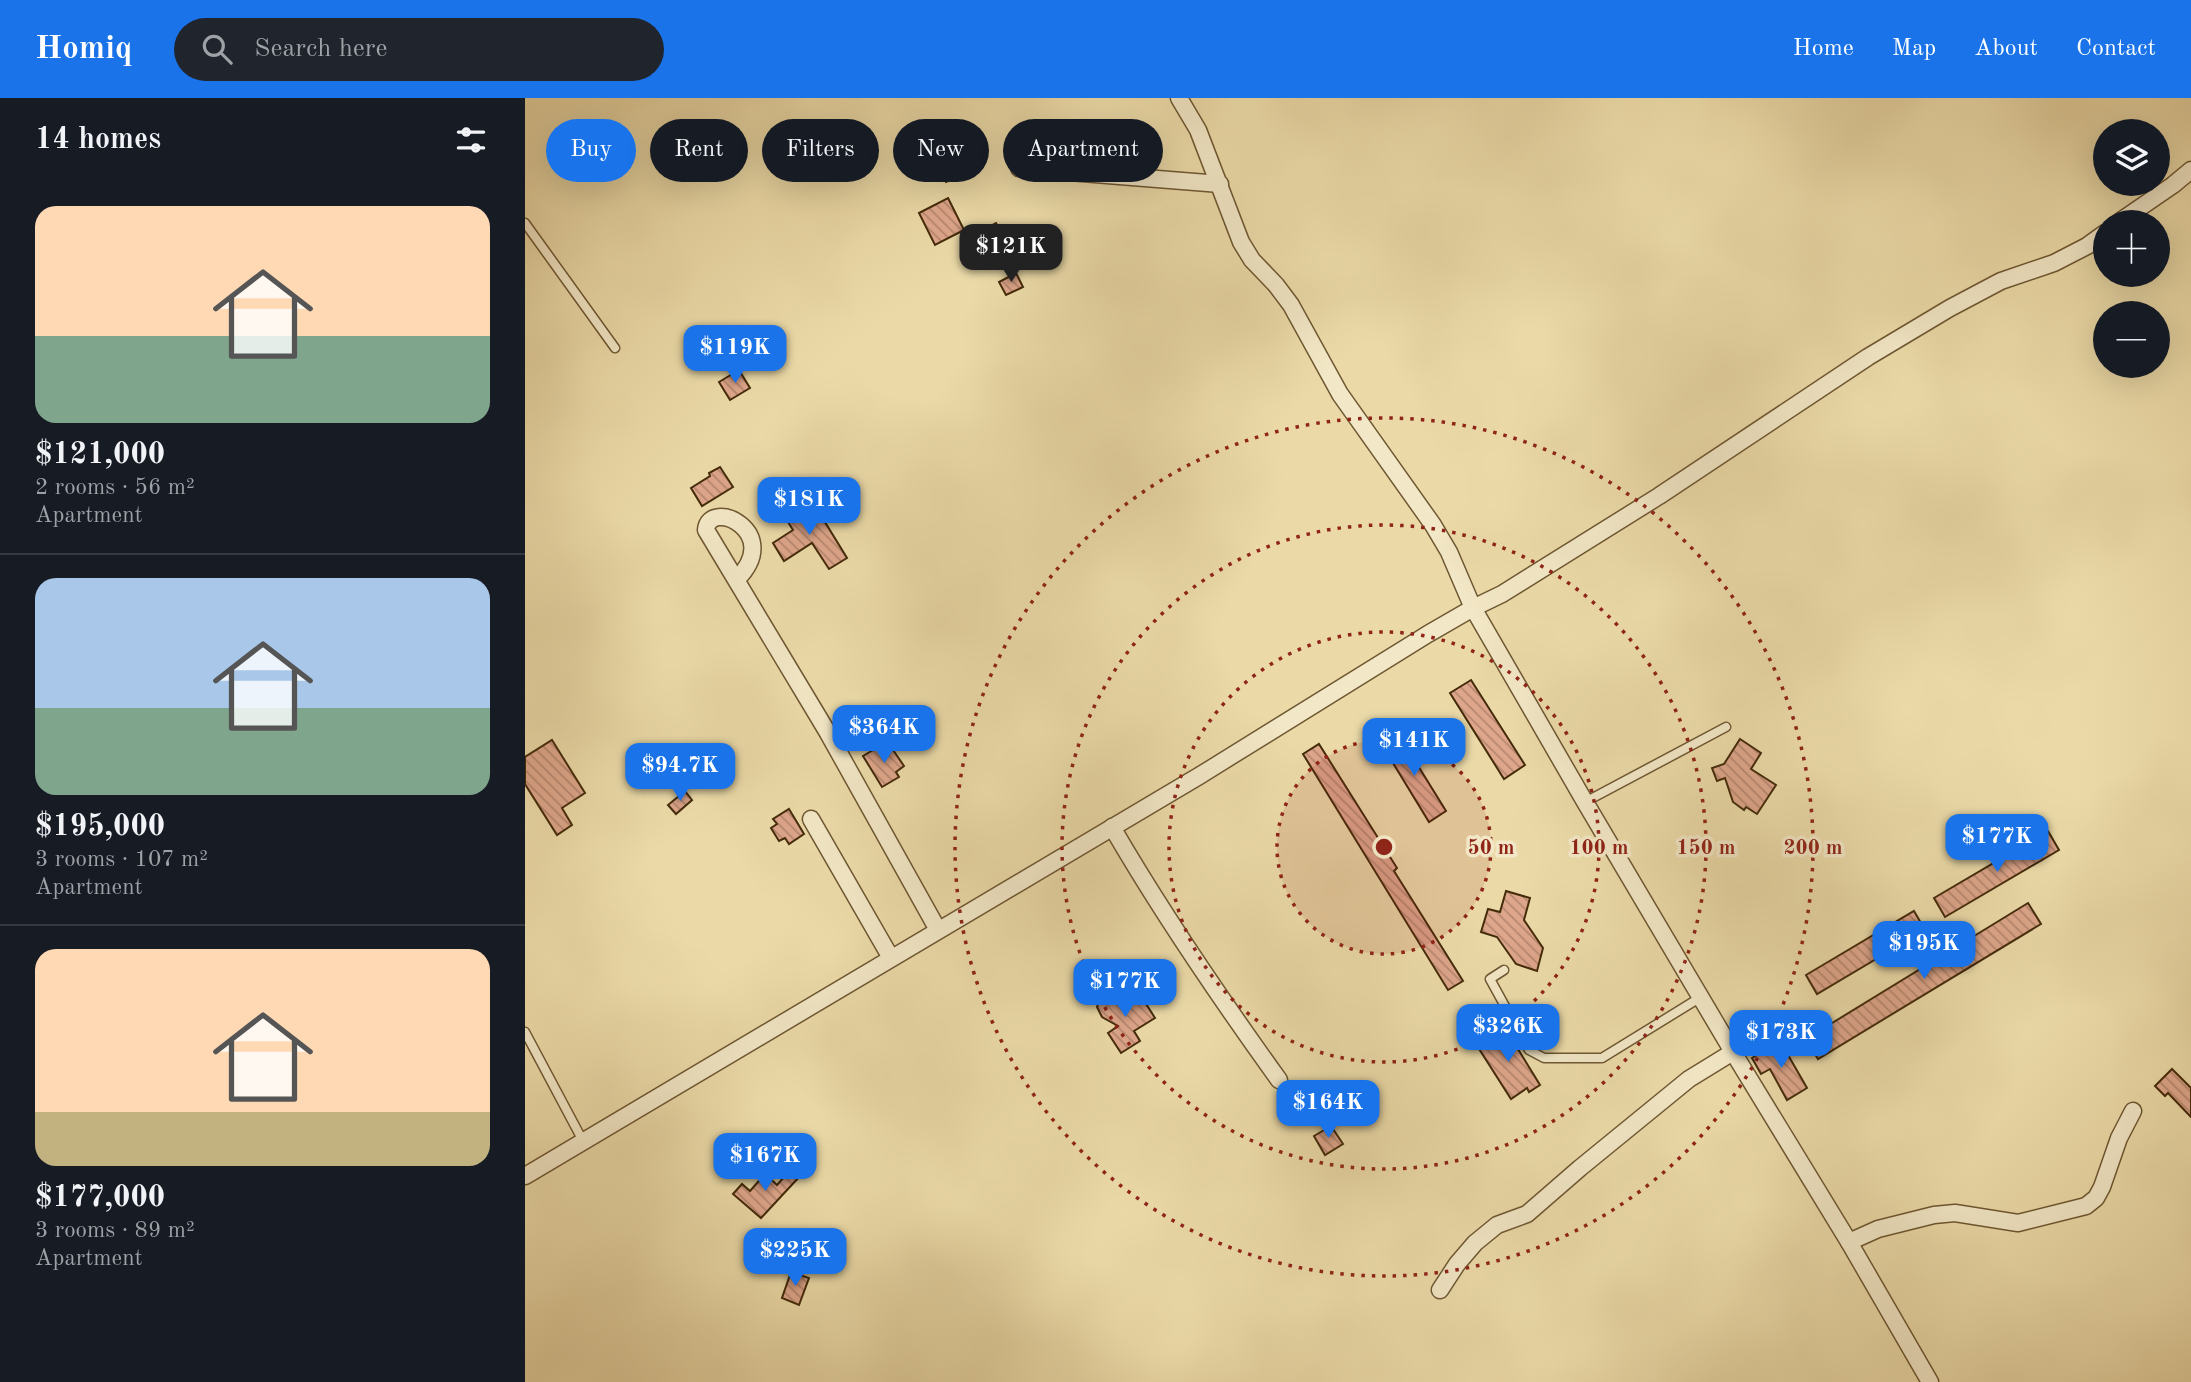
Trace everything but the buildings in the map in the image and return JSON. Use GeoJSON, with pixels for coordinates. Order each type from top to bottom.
{"type":"FeatureCollection","features":[{"type":"Feature","properties":{"kind":"street"},"geometry":{"type":"LineString","coordinates":[[1179,98],[1198,130],[1241,242],[1252,260],[1276,285],[1290,305],[1340,394],[1433,525],[1449,552],[1473,608],[1585,802],[1930,1382]]}},
{"type":"Feature","properties":{"kind":"street"},"geometry":{"type":"LineString","coordinates":[[2173,185],[2191,155]]}},
{"type":"Feature","properties":{"kind":"street"},"geometry":{"type":"LineString","coordinates":[[2137,210],[2191,170]]}},
{"type":"Feature","properties":{"kind":"street"},"geometry":{"type":"LineString","coordinates":[[1163,179],[1220,184]]}},
{"type":"Feature","properties":{"kind":"street"},"geometry":{"type":"LineString","coordinates":[[525,1176],[1112,827],[1473,608],[1502,594],[1659,496],[1868,357],[1950,308],[2001,281],[2054,263],[2093,242]]}},
{"type":"Feature","properties":{"kind":"street"},"geometry":{"type":"LineString","coordinates":[[737,579],[828,733],[938,930]]}},
{"type":"Feature","properties":{"kind":"street"},"geometry":{"type":"LineString","coordinates":[[811,819],[891,958]]}},
{"type":"Feature","properties":{"kind":"street"},"geometry":{"type":"LineString","coordinates":[[1112,827],[1152,895],[1214,990],[1279,1080]]}},
{"type":"Feature","properties":{"kind":"street"},"geometry":{"type":"LineString","coordinates":[[1440,1290],[1475,1243],[1497,1225],[1527,1214],[1689,1079],[1733,1052]]}},
{"type":"Feature","properties":{"kind":"street"},"geometry":{"type":"LineString","coordinates":[[1849,1242],[1878,1229],[1934,1215],[1955,1213],[2018,1223],[2086,1206],[2096,1198],[2102,1187],[2122,1131],[2133,1111]]}},
{"type":"Feature","properties":{"kind":"lane"},"geometry":{"type":"LineString","coordinates":[[525,223],[615,348]]}},
{"type":"Feature","properties":{"kind":"lane"},"geometry":{"type":"LineString","coordinates":[[1585,802],[1726,727]]}},
{"type":"Feature","properties":{"kind":"lane"},"geometry":{"type":"LineString","coordinates":[[1504,970],[1490,979],[1529,1050],[1544,1058],[1602,1058],[1700,997]]}},
{"type":"Feature","properties":{"kind":"lane"},"geometry":{"type":"LineString","coordinates":[[525,1032],[583,1141]]}}]}
